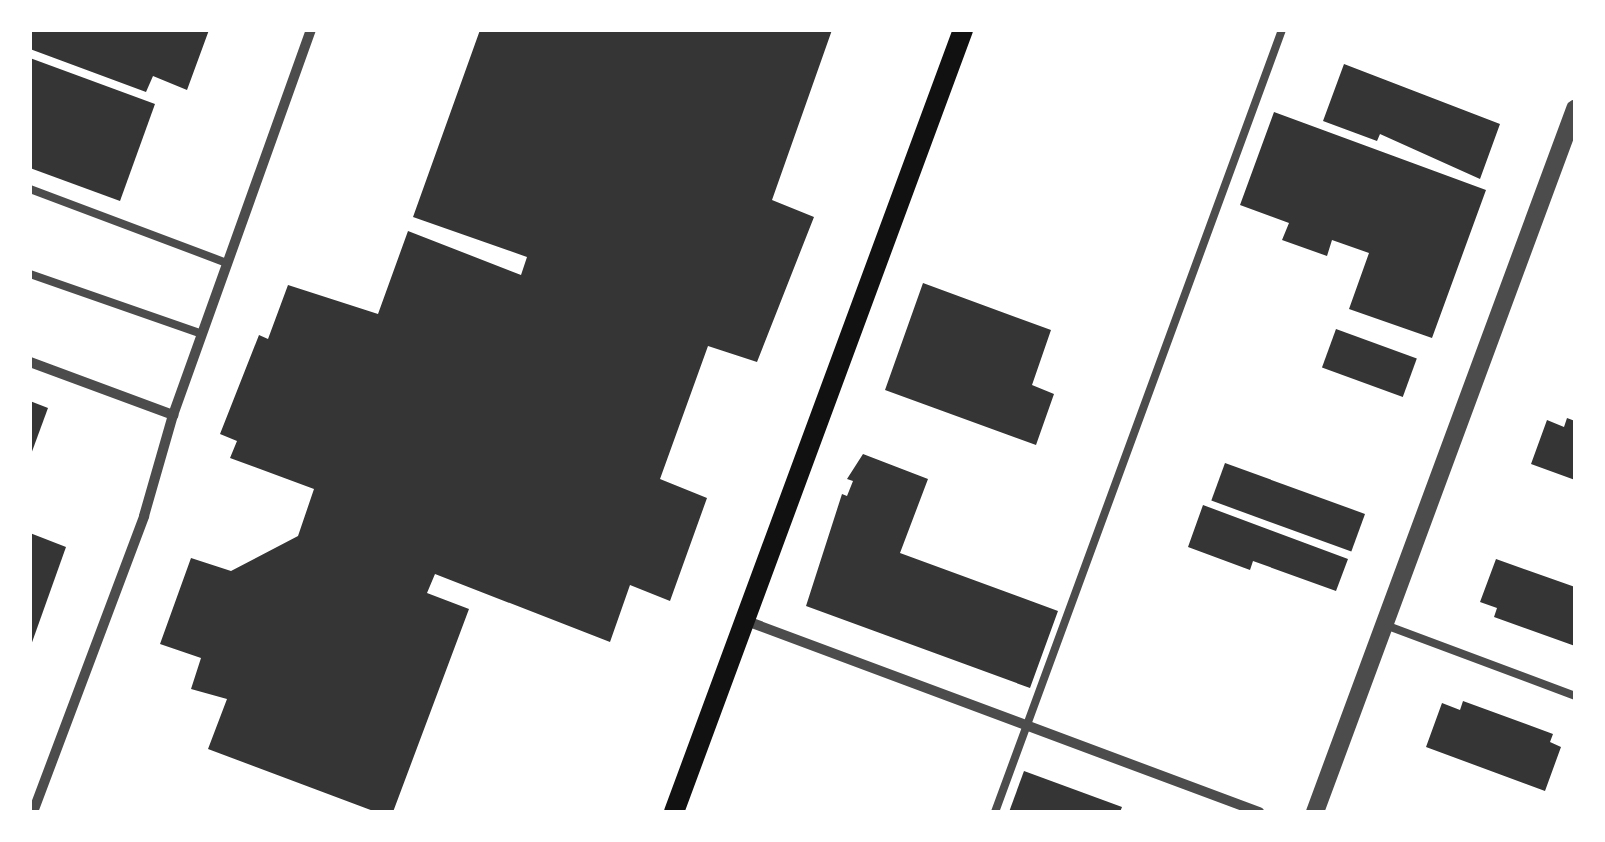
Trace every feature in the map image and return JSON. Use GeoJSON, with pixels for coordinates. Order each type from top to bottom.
{"type":"FeatureCollection","features":[{"type":"Feature","properties":{"kind":"main road"},"geometry":{"type":"LineString","coordinates":[[674,812],[963,30]]}},
{"type":"Feature","properties":{"kind":"street"},"geometry":{"type":"LineString","coordinates":[[33,812],[144,516],[172,415],[312,30]]}},
{"type":"Feature","properties":{"kind":"street"},"geometry":{"type":"LineString","coordinates":[[1316,812],[1388,626],[1575,109]]}},
{"type":"Feature","properties":{"kind":"street"},"geometry":{"type":"LineString","coordinates":[[30,362],[172,415]]}},
{"type":"Feature","properties":{"kind":"street"},"geometry":{"type":"LineString","coordinates":[[744,620],[1259,812]]}},
{"type":"Feature","properties":{"kind":"lane"},"geometry":{"type":"LineString","coordinates":[[995,812],[1282,30]]}},
{"type":"Feature","properties":{"kind":"lane"},"geometry":{"type":"LineString","coordinates":[[30,189],[227,263]]}},
{"type":"Feature","properties":{"kind":"lane"},"geometry":{"type":"LineString","coordinates":[[30,274],[202,334]]}},
{"type":"Feature","properties":{"kind":"lane"},"geometry":{"type":"LineString","coordinates":[[1388,626],[1575,696]]}},
{"type":"Feature","properties":{"kind":"building"},"geometry":{"type":"Polygon","coordinates":[[[31,30],[209,30],[187,90],[153,76],[146,92],[30,49],[31,30]]]}},
{"type":"Feature","properties":{"kind":"building"},"geometry":{"type":"Polygon","coordinates":[[[480,30],[832,30],[772,200],[814,217],[757,362],[708,346],[660,479],[707,498],[670,601],[630,585],[610,642],[435,574],[427,593],[469,609],[393,812],[376,812],[208,749],[227,699],[191,689],[201,658],[160,644],[191,558],[231,571],[298,536],[314,489],[230,458],[237,441],[220,434],[259,335],[268,339],[288,285],[378,314],[408,231],[521,275],[527,257],[413,217],[480,30]]]}},
{"type":"Feature","properties":{"kind":"building"},"geometry":{"type":"Polygon","coordinates":[[[30,58],[155,104],[120,201],[30,168],[30,58]]]}},
{"type":"Feature","properties":{"kind":"building"},"geometry":{"type":"Polygon","coordinates":[[[1344,64],[1500,124],[1480,179],[1380,134],[1377,141],[1323,121],[1344,64]]]}},
{"type":"Feature","properties":{"kind":"building"},"geometry":{"type":"Polygon","coordinates":[[[1274,112],[1486,190],[1432,338],[1349,309],[1369,253],[1332,240],[1327,256],[1282,240],[1289,223],[1240,205],[1274,112]]]}},
{"type":"Feature","properties":{"kind":"building"},"geometry":{"type":"Polygon","coordinates":[[[923,283],[1051,330],[1032,385],[1054,394],[1036,445],[885,390],[923,283]]]}},
{"type":"Feature","properties":{"kind":"building"},"geometry":{"type":"Polygon","coordinates":[[[1336,329],[1417,358],[1403,397],[1322,368],[1336,329]]]}},
{"type":"Feature","properties":{"kind":"building"},"geometry":{"type":"Polygon","coordinates":[[[30,401],[48,408],[30,457],[30,401]]]}},
{"type":"Feature","properties":{"kind":"building"},"geometry":{"type":"Polygon","coordinates":[[[1567,418],[1575,421],[1575,480],[1531,464],[1547,420],[1564,427],[1567,418]]]}},
{"type":"Feature","properties":{"kind":"building"},"geometry":{"type":"Polygon","coordinates":[[[863,454],[928,479],[900,553],[1058,611],[1030,688],[806,606],[842,494],[847,496],[853,481],[847,479],[863,454]]]}},
{"type":"Feature","properties":{"kind":"building"},"geometry":{"type":"Polygon","coordinates":[[[1225,463],[1365,514],[1351,552],[1211,501],[1225,463]]]}},
{"type":"Feature","properties":{"kind":"building"},"geometry":{"type":"Polygon","coordinates":[[[1203,505],[1348,559],[1336,591],[1253,561],[1250,570],[1188,547],[1203,505]]]}},
{"type":"Feature","properties":{"kind":"building"},"geometry":{"type":"Polygon","coordinates":[[[30,533],[66,547],[30,648],[30,533]]]}},
{"type":"Feature","properties":{"kind":"building"},"geometry":{"type":"Polygon","coordinates":[[[1496,559],[1575,587],[1575,646],[1494,617],[1497,608],[1480,602],[1496,559]]]}},
{"type":"Feature","properties":{"kind":"building"},"geometry":{"type":"Polygon","coordinates":[[[1463,701],[1553,734],[1550,742],[1561,747],[1545,791],[1426,747],[1442,703],[1460,710],[1463,701]]]}},
{"type":"Feature","properties":{"kind":"building"},"geometry":{"type":"Polygon","coordinates":[[[1024,771],[1122,807],[1120,812],[1009,812],[1024,771]]]}}]}
